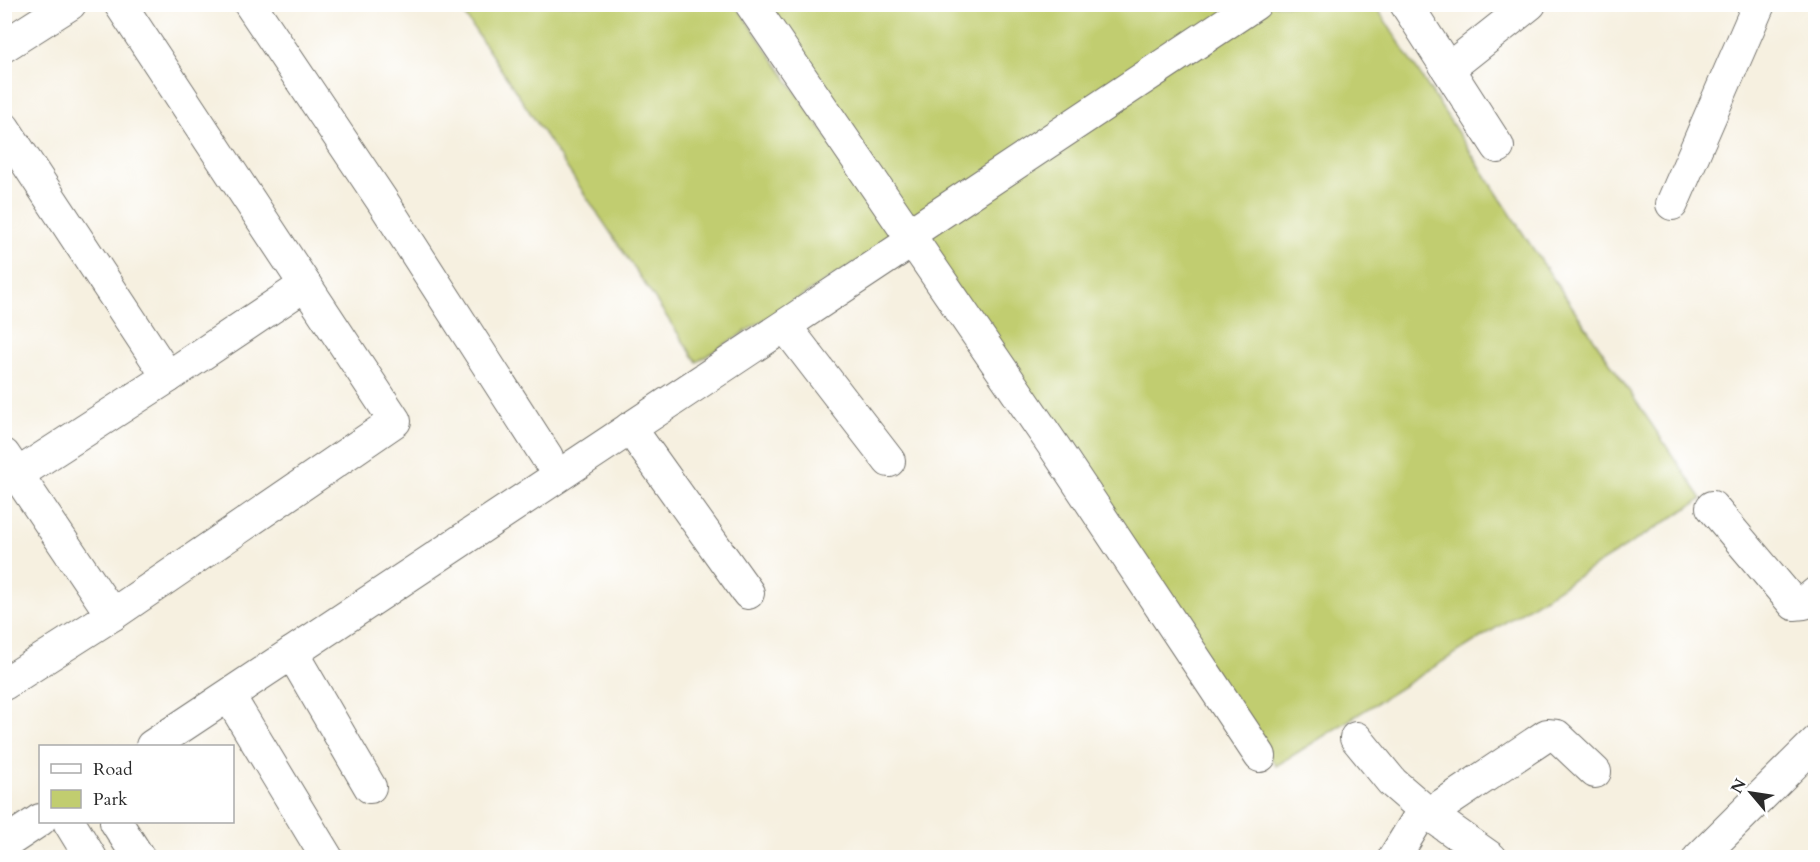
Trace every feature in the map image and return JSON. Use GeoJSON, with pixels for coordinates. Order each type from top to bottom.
{"type":"FeatureCollection","features":[{"type":"Feature","properties":{"kind":"street"},"geometry":{"type":"LineString","coordinates":[[4,46],[70,4]]}},
{"type":"Feature","properties":{"kind":"street"},"geometry":{"type":"LineString","coordinates":[[4,684],[112,615],[395,421],[120,4]]}},
{"type":"Feature","properties":{"kind":"street"},"geometry":{"type":"LineString","coordinates":[[250,4],[381,199],[547,457]]}},
{"type":"Feature","properties":{"kind":"street"},"geometry":{"type":"LineString","coordinates":[[751,4],[1055,448],[1260,756]]}},
{"type":"Feature","properties":{"kind":"street"},"geometry":{"type":"LineString","coordinates":[[155,745],[784,326],[1255,4]]}},
{"type":"Feature","properties":{"kind":"street"},"geometry":{"type":"LineString","coordinates":[[1406,4],[1498,147]]}},
{"type":"Feature","properties":{"kind":"street"},"geometry":{"type":"LineString","coordinates":[[1448,69],[1530,4]]}},
{"type":"Feature","properties":{"kind":"street"},"geometry":{"type":"LineString","coordinates":[[1672,204],[1759,4]]}},
{"type":"Feature","properties":{"kind":"street"},"geometry":{"type":"LineString","coordinates":[[4,128],[168,377]]}},
{"type":"Feature","properties":{"kind":"street"},"geometry":{"type":"LineString","coordinates":[[112,615],[11,465],[168,377],[305,285]]}},
{"type":"Feature","properties":{"kind":"street"},"geometry":{"type":"LineString","coordinates":[[784,326],[889,461]]}},
{"type":"Feature","properties":{"kind":"street"},"geometry":{"type":"LineString","coordinates":[[630,428],[748,593]]}},
{"type":"Feature","properties":{"kind":"street"},"geometry":{"type":"LineString","coordinates":[[1712,507],[1794,604],[1804,603],[1815,593]]}},
{"type":"Feature","properties":{"kind":"street"},"geometry":{"type":"LineString","coordinates":[[292,653],[370,787]]}},
{"type":"Feature","properties":{"kind":"street"},"geometry":{"type":"LineString","coordinates":[[229,696],[327,858]]}},
{"type":"Feature","properties":{"kind":"street"},"geometry":{"type":"LineString","coordinates":[[1394,858],[1426,811],[1547,735],[1557,736],[1595,772]]}},
{"type":"Feature","properties":{"kind":"street"},"geometry":{"type":"LineString","coordinates":[[1356,738],[1392,782],[1426,811],[1491,858]]}},
{"type":"Feature","properties":{"kind":"street"},"geometry":{"type":"LineString","coordinates":[[1700,858],[1815,742]]}},
{"type":"Feature","properties":{"kind":"street"},"geometry":{"type":"LineString","coordinates":[[4,844],[39,821]]}},
{"type":"Feature","properties":{"kind":"street"},"geometry":{"type":"LineString","coordinates":[[70,823],[91,858]]}},
{"type":"Feature","properties":{"kind":"street"},"geometry":{"type":"LineString","coordinates":[[117,823],[139,858]]}},
{"type":"Feature","properties":{"kind":"green space"},"geometry":{"type":"Polygon","coordinates":[[[458,5],[736,5],[896,237],[697,362],[458,5]]]}},
{"type":"Feature","properties":{"kind":"green space"},"geometry":{"type":"Polygon","coordinates":[[[766,5],[1375,5],[1530,244],[1702,499],[1276,766],[766,5]]]}}]}
